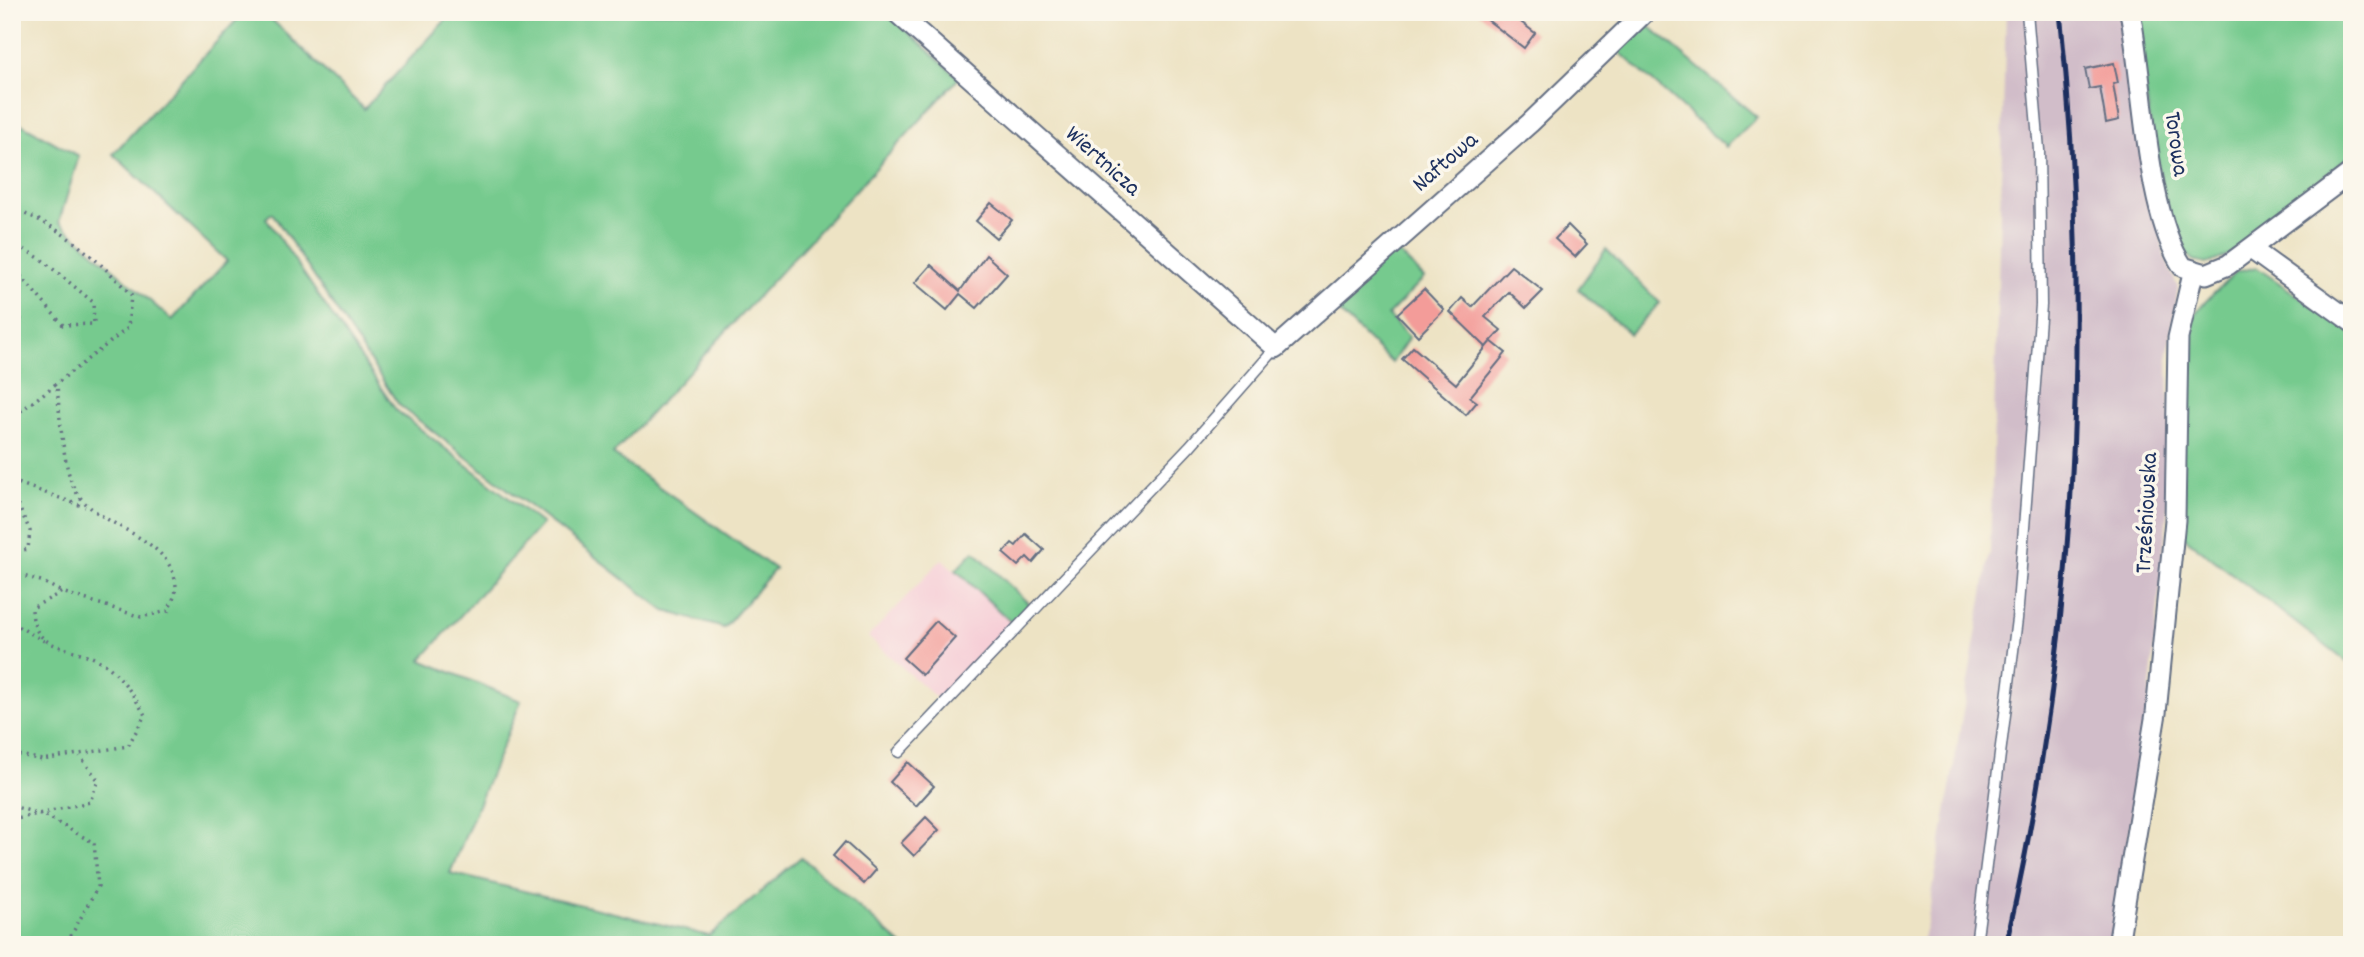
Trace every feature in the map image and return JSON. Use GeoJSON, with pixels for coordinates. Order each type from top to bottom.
{"type":"FeatureCollection","features":[{"type":"Feature","properties":{"kind":"street","name":"Wiertnicza"},"geometry":{"type":"LineString","coordinates":[[896,12],[1276,348]]}},
{"type":"Feature","properties":{"kind":"street","name":"Naftowa"},"geometry":{"type":"LineString","coordinates":[[1276,348],[1530,122],[1645,12]]}},
{"type":"Feature","properties":{"kind":"street","name":"Torowa"},"geometry":{"type":"LineString","coordinates":[[2130,12],[2152,165],[2166,233],[2183,267],[2193,272]]}},
{"type":"Feature","properties":{"kind":"street"},"geometry":{"type":"LineString","coordinates":[[2193,272],[2206,274],[2217,270],[2251,249],[2352,172]]}},
{"type":"Feature","properties":{"kind":"street"},"geometry":{"type":"LineString","coordinates":[[2251,249],[2352,323]]}},
{"type":"Feature","properties":{"kind":"street","name":"Trześniowska"},"geometry":{"type":"LineString","coordinates":[[2118,945],[2156,713],[2175,520],[2178,338],[2193,272]]}},
{"type":"Feature","properties":{"kind":"lane"},"geometry":{"type":"LineString","coordinates":[[1976,945],[2017,619],[2041,305],[2039,150],[2027,12]]}},
{"type":"Feature","properties":{"kind":"lane"},"geometry":{"type":"LineString","coordinates":[[899,752],[1190,446],[1276,348]]}},
{"type":"Feature","properties":{"kind":"path"},"geometry":{"type":"LineString","coordinates":[[12,210],[27,214],[100,262],[131,295],[128,328],[12,418]]}},
{"type":"Feature","properties":{"kind":"path"},"geometry":{"type":"LineString","coordinates":[[12,242],[41,259],[93,302],[94,324],[63,325],[12,266]]}},
{"type":"Feature","properties":{"kind":"path"},"geometry":{"type":"LineString","coordinates":[[12,299],[22,322],[12,339]]}},
{"type":"Feature","properties":{"kind":"path"},"geometry":{"type":"LineString","coordinates":[[57,384],[73,487],[87,508]]}},
{"type":"Feature","properties":{"kind":"path"},"geometry":{"type":"LineString","coordinates":[[12,481],[87,508],[121,526],[169,562],[177,588],[168,611],[141,617],[12,573]]}},
{"type":"Feature","properties":{"kind":"path"},"geometry":{"type":"LineString","coordinates":[[12,492],[30,531],[28,549],[12,552]]}},
{"type":"Feature","properties":{"kind":"path"},"geometry":{"type":"LineString","coordinates":[[46,642],[32,625],[32,608],[62,592]]}},
{"type":"Feature","properties":{"kind":"path"},"geometry":{"type":"LineString","coordinates":[[12,623],[46,642],[100,661],[131,691],[145,715],[128,746],[80,756],[42,760],[12,753]]}},
{"type":"Feature","properties":{"kind":"path"},"geometry":{"type":"LineString","coordinates":[[12,820],[44,815],[90,802],[98,780],[80,756]]}},
{"type":"Feature","properties":{"kind":"path"},"geometry":{"type":"LineString","coordinates":[[12,806],[44,815],[94,843],[98,886],[66,945]]}},
{"type":"Feature","properties":{"kind":"shaded area"},"geometry":{"type":"Polygon","coordinates":[[[2006,12],[2126,12],[2164,255],[2178,288],[2168,352],[2170,482],[2147,720],[2112,945],[1921,945],[1927,924],[1990,552],[2006,12]]]}},
{"type":"Feature","properties":{"kind":"shaded area"},"geometry":{"type":"Polygon","coordinates":[[[942,559],[1012,623],[939,700],[868,637],[942,559]]]}},
{"type":"Feature","properties":{"kind":"green space"},"geometry":{"type":"Polygon","coordinates":[[[244,12],[264,12],[364,109],[453,12],[886,12],[959,78],[613,454],[775,569],[724,628],[665,611],[399,405],[272,213],[266,218],[396,410],[542,524],[421,660],[521,701],[450,873],[709,936],[801,857],[902,945],[12,945],[12,119],[79,156],[59,222],[172,320],[227,261],[113,154],[244,12]]]}},
{"type":"Feature","properties":{"kind":"green space"},"geometry":{"type":"Polygon","coordinates":[[[2135,12],[2352,12],[2352,154],[2232,253],[2215,261],[2197,262],[2184,250],[2173,224],[2154,148],[2135,12]]]}},
{"type":"Feature","properties":{"kind":"green space"},"geometry":{"type":"Polygon","coordinates":[[[1643,21],[1757,117],[1726,147],[1617,50],[1643,21]]]}},
{"type":"Feature","properties":{"kind":"green space"},"geometry":{"type":"Polygon","coordinates":[[[1394,248],[1424,278],[1388,315],[1409,337],[1392,363],[1334,307],[1394,248]]]}},
{"type":"Feature","properties":{"kind":"green space"},"geometry":{"type":"Polygon","coordinates":[[[1606,249],[1660,303],[1630,334],[1578,289],[1606,249]]]}},
{"type":"Feature","properties":{"kind":"green space"},"geometry":{"type":"Polygon","coordinates":[[[2256,267],[2352,333],[2352,666],[2179,533],[2183,352],[2188,323],[2201,306],[2236,272],[2256,267]]]}},
{"type":"Feature","properties":{"kind":"green space"},"geometry":{"type":"Polygon","coordinates":[[[974,551],[1030,605],[1012,623],[956,570],[974,551]]]}},
{"type":"Feature","properties":{"kind":"building"},"geometry":{"type":"Polygon","coordinates":[[[1477,12],[1508,12],[1535,33],[1524,48],[1477,12]]]}},
{"type":"Feature","properties":{"kind":"building"},"geometry":{"type":"Polygon","coordinates":[[[2114,63],[2118,83],[2113,84],[2119,120],[2106,123],[2100,87],[2089,89],[2085,69],[2114,63]]]}},
{"type":"Feature","properties":{"kind":"building"},"geometry":{"type":"Polygon","coordinates":[[[991,203],[1012,220],[996,238],[976,221],[991,203]]]}},
{"type":"Feature","properties":{"kind":"building"},"geometry":{"type":"Polygon","coordinates":[[[1568,225],[1587,244],[1575,257],[1555,239],[1568,225]]]}},
{"type":"Feature","properties":{"kind":"building"},"geometry":{"type":"Polygon","coordinates":[[[986,255],[1007,274],[977,308],[960,294],[947,310],[915,283],[931,265],[960,291],[986,255]]]}},
{"type":"Feature","properties":{"kind":"building"},"geometry":{"type":"Polygon","coordinates":[[[1511,266],[1543,291],[1526,308],[1509,292],[1485,317],[1501,330],[1486,347],[1450,312],[1462,298],[1472,307],[1511,266]]]}},
{"type":"Feature","properties":{"kind":"building"},"geometry":{"type":"Polygon","coordinates":[[[1424,289],[1444,310],[1418,336],[1397,314],[1424,289]]]}},
{"type":"Feature","properties":{"kind":"building"},"geometry":{"type":"Polygon","coordinates":[[[1491,341],[1506,353],[1470,397],[1477,402],[1466,415],[1402,359],[1413,347],[1456,384],[1491,341]]]}},
{"type":"Feature","properties":{"kind":"building"},"geometry":{"type":"Polygon","coordinates":[[[1026,534],[1044,550],[1033,563],[1027,557],[1018,566],[1003,553],[1012,543],[1016,546],[1026,534]]]}},
{"type":"Feature","properties":{"kind":"building"},"geometry":{"type":"Polygon","coordinates":[[[936,621],[955,638],[922,675],[903,658],[936,621]]]}},
{"type":"Feature","properties":{"kind":"building"},"geometry":{"type":"Polygon","coordinates":[[[908,762],[934,786],[916,806],[890,782],[908,762]]]}},
{"type":"Feature","properties":{"kind":"building"},"geometry":{"type":"Polygon","coordinates":[[[926,817],[939,830],[914,856],[901,843],[926,817]]]}},
{"type":"Feature","properties":{"kind":"building"},"geometry":{"type":"Polygon","coordinates":[[[845,842],[876,870],[864,884],[833,856],[845,842]]]}},
{"type":"Feature","properties":{"kind":"railway"},"geometry":{"type":"LineString","coordinates":[[2006,945],[2030,830],[2049,714],[2063,598],[2072,481],[2076,363],[2075,246],[2070,129],[2060,12]]}}]}
